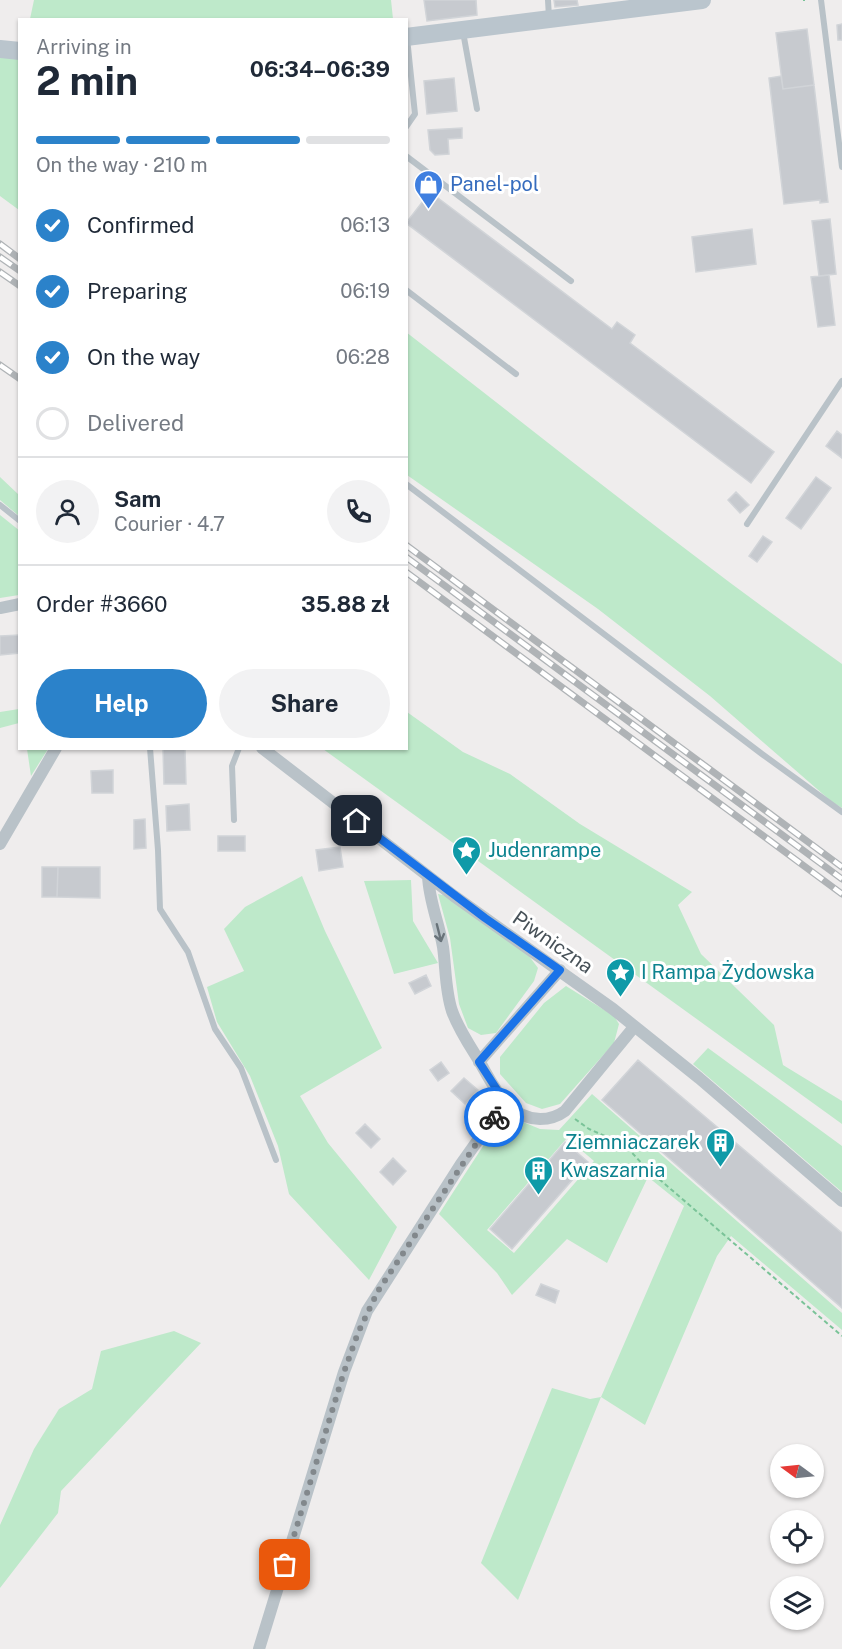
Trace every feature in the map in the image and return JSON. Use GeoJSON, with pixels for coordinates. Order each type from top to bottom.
{"type":"FeatureCollection","features":[{"type":"Feature","properties":{"kind":"street"},"geometry":{"type":"LineString","coordinates":[[408,37],[702,0]]}},
{"type":"Feature","properties":{"kind":"street"},"geometry":{"type":"LineString","coordinates":[[0,49],[18,51]]}},
{"type":"Feature","properties":{"kind":"street"},"geometry":{"type":"LineString","coordinates":[[0,608],[18,604]]}},
{"type":"Feature","properties":{"kind":"street"},"geometry":{"type":"LineString","coordinates":[[0,844],[55,750]]}},
{"type":"Feature","properties":{"kind":"street","name":"Piwniczna"},"geometry":{"type":"LineString","coordinates":[[265,750],[428,876],[560,970],[634,1027],[699,1078],[842,1201]]}},
{"type":"Feature","properties":{"kind":"street"},"geometry":{"type":"LineString","coordinates":[[428,876],[430,900],[443,948],[448,999],[457,1025],[505,1102],[517,1112],[531,1118],[552,1119],[565,1111],[634,1027]]}},
{"type":"Feature","properties":{"kind":"street"},"geometry":{"type":"LineString","coordinates":[[479,1062],[560,970]]}},
{"type":"Feature","properties":{"kind":"street"},"geometry":{"type":"LineString","coordinates":[[259,1649],[344,1372],[367,1311],[455,1173],[505,1102]]}},
{"type":"Feature","properties":{"kind":"lane"},"geometry":{"type":"LineString","coordinates":[[548,0],[550,19]]}},
{"type":"Feature","properties":{"kind":"lane"},"geometry":{"type":"LineString","coordinates":[[821,0],[842,167]]}},
{"type":"Feature","properties":{"kind":"lane"},"geometry":{"type":"LineString","coordinates":[[462,30],[477,109]]}},
{"type":"Feature","properties":{"kind":"lane"},"geometry":{"type":"LineString","coordinates":[[408,47],[415,114],[408,124]]}},
{"type":"Feature","properties":{"kind":"lane"},"geometry":{"type":"LineString","coordinates":[[408,158],[571,281]]}},
{"type":"Feature","properties":{"kind":"lane"},"geometry":{"type":"LineString","coordinates":[[408,292],[516,374]]}},
{"type":"Feature","properties":{"kind":"lane"},"geometry":{"type":"LineString","coordinates":[[747,524],[842,381]]}},
{"type":"Feature","properties":{"kind":"lane"},"geometry":{"type":"LineString","coordinates":[[408,486],[842,812]]}},
{"type":"Feature","properties":{"kind":"lane"},"geometry":{"type":"LineString","coordinates":[[0,505],[18,519]]}},
{"type":"Feature","properties":{"kind":"lane"},"geometry":{"type":"LineString","coordinates":[[150,750],[160,909],[189,952],[215,1029],[241,1068],[276,1160]]}},
{"type":"Feature","properties":{"kind":"lane"},"geometry":{"type":"LineString","coordinates":[[234,820],[232,766],[238,750]]}},
{"type":"Feature","properties":{"kind":"path"},"geometry":{"type":"LineString","coordinates":[[565,1111],[589,1129],[625,1146],[662,1182],[842,1336]]}},
{"type":"Feature","properties":{"kind":"green space"},"geometry":{"type":"Polygon","coordinates":[[[34,0],[391,0],[393,18],[30,18],[34,0]]]}},
{"type":"Feature","properties":{"kind":"green space"},"geometry":{"type":"Polygon","coordinates":[[[0,57],[18,59],[18,209],[0,196],[0,57]]]}},
{"type":"Feature","properties":{"kind":"green space"},"geometry":{"type":"Polygon","coordinates":[[[408,334],[677,542],[842,664],[842,808],[832,802],[710,696],[598,609],[408,476],[408,334]]]}},
{"type":"Feature","properties":{"kind":"green space"},"geometry":{"type":"Polygon","coordinates":[[[0,477],[18,494],[18,515],[0,500],[0,477]]]}},
{"type":"Feature","properties":{"kind":"green space"},"geometry":{"type":"Polygon","coordinates":[[[0,515],[18,529],[18,595],[0,598],[0,515]]]}},
{"type":"Feature","properties":{"kind":"green space"},"geometry":{"type":"Polygon","coordinates":[[[18,709],[18,723],[0,728],[0,712],[18,709]]]}},
{"type":"Feature","properties":{"kind":"green space"},"geometry":{"type":"Polygon","coordinates":[[[408,713],[463,752],[510,774],[580,824],[692,892],[678,905],[701,954],[774,1025],[783,1065],[842,1101],[842,1124],[324,750],[408,750],[408,713]]]}},
{"type":"Feature","properties":{"kind":"green space"},"geometry":{"type":"Polygon","coordinates":[[[27,750],[47,750],[31,776],[27,750]]]}},
{"type":"Feature","properties":{"kind":"green space"},"geometry":{"type":"Polygon","coordinates":[[[302,876],[325,931],[382,1048],[300,1096],[328,1143],[397,1227],[369,1280],[289,1194],[278,1146],[250,1076],[217,1022],[207,987],[244,971],[224,929],[245,907],[302,876]]]}},
{"type":"Feature","properties":{"kind":"green space"},"geometry":{"type":"Polygon","coordinates":[[[411,880],[413,921],[438,963],[394,974],[364,881],[411,880]]]}},
{"type":"Feature","properties":{"kind":"green space"},"geometry":{"type":"Polygon","coordinates":[[[438,894],[447,896],[526,952],[538,968],[534,981],[496,1033],[481,1035],[468,1028],[459,1004],[450,938],[438,894]]]}},
{"type":"Feature","properties":{"kind":"green space"},"geometry":{"type":"Polygon","coordinates":[[[566,986],[614,1016],[619,1024],[614,1043],[560,1104],[542,1109],[526,1103],[500,1074],[500,1057],[544,1003],[566,986]]]}},
{"type":"Feature","properties":{"kind":"green space"},"geometry":{"type":"Polygon","coordinates":[[[708,1048],[842,1146],[842,1192],[693,1064],[708,1048]]]}},
{"type":"Feature","properties":{"kind":"green space"},"geometry":{"type":"Polygon","coordinates":[[[592,1094],[842,1313],[842,1330],[731,1236],[717,1256],[645,1425],[601,1397],[684,1206],[648,1177],[607,1263],[567,1239],[512,1295],[497,1273],[439,1214],[500,1120],[511,1117],[540,1129],[559,1130],[592,1094]],[[567,1138],[487,1230],[514,1253],[594,1161],[567,1138]]]}},
{"type":"Feature","properties":{"kind":"green space"},"geometry":{"type":"Polygon","coordinates":[[[174,1331],[201,1343],[61,1491],[58,1513],[0,1588],[0,1525],[34,1449],[59,1409],[92,1389],[101,1351],[174,1331]]]}},
{"type":"Feature","properties":{"kind":"green space"},"geometry":{"type":"Polygon","coordinates":[[[552,1388],[590,1399],[601,1397],[518,1600],[481,1563],[552,1388]]]}},
{"type":"Feature","properties":{"kind":"building"},"geometry":{"type":"Polygon","coordinates":[[[424,0],[476,0],[477,15],[427,21],[424,0]]]}},
{"type":"Feature","properties":{"kind":"building"},"geometry":{"type":"Polygon","coordinates":[[[554,0],[577,0],[578,5],[555,7],[554,0]]]}},
{"type":"Feature","properties":{"kind":"building"},"geometry":{"type":"Polygon","coordinates":[[[842,24],[842,40],[838,40],[837,25],[842,24]]]}},
{"type":"Feature","properties":{"kind":"building"},"geometry":{"type":"Polygon","coordinates":[[[807,29],[814,85],[783,89],[776,33],[807,29]]]}},
{"type":"Feature","properties":{"kind":"building"},"geometry":{"type":"Polygon","coordinates":[[[781,76],[783,89],[814,85],[828,202],[820,203],[820,200],[784,204],[769,78],[781,76]]]}},
{"type":"Feature","properties":{"kind":"building"},"geometry":{"type":"Polygon","coordinates":[[[454,78],[457,111],[427,114],[424,81],[454,78]]]}},
{"type":"Feature","properties":{"kind":"building"},"geometry":{"type":"Polygon","coordinates":[[[462,128],[462,138],[448,139],[449,154],[435,155],[430,150],[428,130],[462,128]]]}},
{"type":"Feature","properties":{"kind":"building"},"geometry":{"type":"Polygon","coordinates":[[[430,192],[612,329],[617,322],[635,335],[630,343],[774,452],[751,483],[408,225],[408,220],[430,192]]]}},
{"type":"Feature","properties":{"kind":"building"},"geometry":{"type":"Polygon","coordinates":[[[830,219],[836,274],[819,276],[812,221],[830,219]]]}},
{"type":"Feature","properties":{"kind":"building"},"geometry":{"type":"Polygon","coordinates":[[[752,229],[756,264],[696,272],[692,237],[752,229]]]}},
{"type":"Feature","properties":{"kind":"building"},"geometry":{"type":"Polygon","coordinates":[[[829,275],[835,325],[818,327],[811,277],[829,275]]]}},
{"type":"Feature","properties":{"kind":"building"},"geometry":{"type":"Polygon","coordinates":[[[837,431],[842,435],[842,458],[826,446],[837,431]]]}},
{"type":"Feature","properties":{"kind":"building"},"geometry":{"type":"Polygon","coordinates":[[[816,477],[831,488],[801,529],[786,518],[816,477]]]}},
{"type":"Feature","properties":{"kind":"building"},"geometry":{"type":"Polygon","coordinates":[[[736,492],[749,505],[740,513],[728,500],[736,492]]]}},
{"type":"Feature","properties":{"kind":"building"},"geometry":{"type":"Polygon","coordinates":[[[763,536],[772,542],[757,562],[749,556],[763,536]]]}},
{"type":"Feature","properties":{"kind":"building"},"geometry":{"type":"Polygon","coordinates":[[[18,635],[18,653],[0,655],[0,636],[18,635]]]}},
{"type":"Feature","properties":{"kind":"building"},"geometry":{"type":"Polygon","coordinates":[[[163,750],[185,750],[186,784],[164,784],[163,750]]]}},
{"type":"Feature","properties":{"kind":"building"},"geometry":{"type":"Polygon","coordinates":[[[113,770],[113,793],[92,793],[91,771],[113,770]]]}},
{"type":"Feature","properties":{"kind":"building"},"geometry":{"type":"Polygon","coordinates":[[[189,804],[190,830],[167,831],[166,806],[189,804]]]}},
{"type":"Feature","properties":{"kind":"building"},"geometry":{"type":"Polygon","coordinates":[[[145,819],[146,848],[134,849],[134,820],[145,819]]]}},
{"type":"Feature","properties":{"kind":"building"},"geometry":{"type":"Polygon","coordinates":[[[218,836],[245,836],[245,851],[218,851],[218,836]]]}},
{"type":"Feature","properties":{"kind":"building"},"geometry":{"type":"Polygon","coordinates":[[[340,847],[343,867],[319,871],[316,850],[340,847]]]}},
{"type":"Feature","properties":{"kind":"building"},"geometry":{"type":"Polygon","coordinates":[[[42,867],[58,867],[57,897],[42,897],[42,867]]]}},
{"type":"Feature","properties":{"kind":"building"},"geometry":{"type":"Polygon","coordinates":[[[58,867],[100,867],[100,898],[57,897],[58,867]]]}},
{"type":"Feature","properties":{"kind":"building"},"geometry":{"type":"Polygon","coordinates":[[[426,975],[431,986],[415,994],[409,983],[426,975]]]}},
{"type":"Feature","properties":{"kind":"building","name":"Ziemniaczarek"},"geometry":{"type":"Polygon","coordinates":[[[638,1060],[842,1233],[842,1308],[602,1100],[638,1060]]]}},
{"type":"Feature","properties":{"kind":"building"},"geometry":{"type":"Polygon","coordinates":[[[441,1062],[449,1073],[438,1081],[430,1070],[441,1062]]]}},
{"type":"Feature","properties":{"kind":"building"},"geometry":{"type":"Polygon","coordinates":[[[464,1078],[478,1090],[465,1104],[451,1091],[464,1078]]]}},
{"type":"Feature","properties":{"kind":"building"},"geometry":{"type":"Polygon","coordinates":[[[365,1124],[380,1139],[371,1148],[356,1133],[365,1124]]]}},
{"type":"Feature","properties":{"kind":"building","name":"Kwaszarnia"},"geometry":{"type":"Polygon","coordinates":[[[565,1142],[588,1162],[512,1249],[490,1229],[565,1142]]]}},
{"type":"Feature","properties":{"kind":"building"},"geometry":{"type":"Polygon","coordinates":[[[393,1158],[406,1171],[393,1185],[380,1172],[393,1158]]]}},
{"type":"Feature","properties":{"kind":"building"},"geometry":{"type":"Polygon","coordinates":[[[541,1284],[559,1291],[555,1303],[536,1295],[541,1284]]]}},
{"type":"Feature","properties":{"kind":"railway"},"geometry":{"type":"LineString","coordinates":[[0,244],[18,258]]}},
{"type":"Feature","properties":{"kind":"railway"},"geometry":{"type":"LineString","coordinates":[[0,257],[18,270]]}},
{"type":"Feature","properties":{"kind":"railway"},"geometry":{"type":"LineString","coordinates":[[0,272],[18,285]]}},
{"type":"Feature","properties":{"kind":"railway"},"geometry":{"type":"LineString","coordinates":[[0,365],[18,378]]}},
{"type":"Feature","properties":{"kind":"railway"},"geometry":{"type":"LineString","coordinates":[[408,546],[842,867]]}},
{"type":"Feature","properties":{"kind":"railway"},"geometry":{"type":"LineString","coordinates":[[408,558],[842,879]]}},
{"type":"Feature","properties":{"kind":"railway"},"geometry":{"type":"LineString","coordinates":[[408,573],[842,894]]}},
{"type":"Feature","properties":{"kind":"way so far"},"geometry":{"type":"LineString","coordinates":[[285,1565],[344,1372],[367,1311],[461,1164],[494,1117]]}},
{"type":"Feature","properties":{"kind":"place","name":"Panel-pol"},"geometry":{"type":"Point","coordinates":[429,210]}},
{"type":"Feature","properties":{"kind":"place","name":"Judenrampe"},"geometry":{"type":"Point","coordinates":[467,876]}},
{"type":"Feature","properties":{"kind":"place","name":"I Rampa Żydowska"},"geometry":{"type":"Point","coordinates":[620,998]}},
{"type":"Feature","properties":{"kind":"place","name":"Ziemniaczarek"},"geometry":{"type":"Point","coordinates":[721,1168]}},
{"type":"Feature","properties":{"kind":"place","name":"Kwaszarnia"},"geometry":{"type":"Point","coordinates":[539,1196]}},
{"type":"Feature","properties":{"kind":"route"},"geometry":{"type":"LineString","coordinates":[[357,821],[454,896],[560,970],[479,1062],[505,1102],[494,1117]]}}]}
